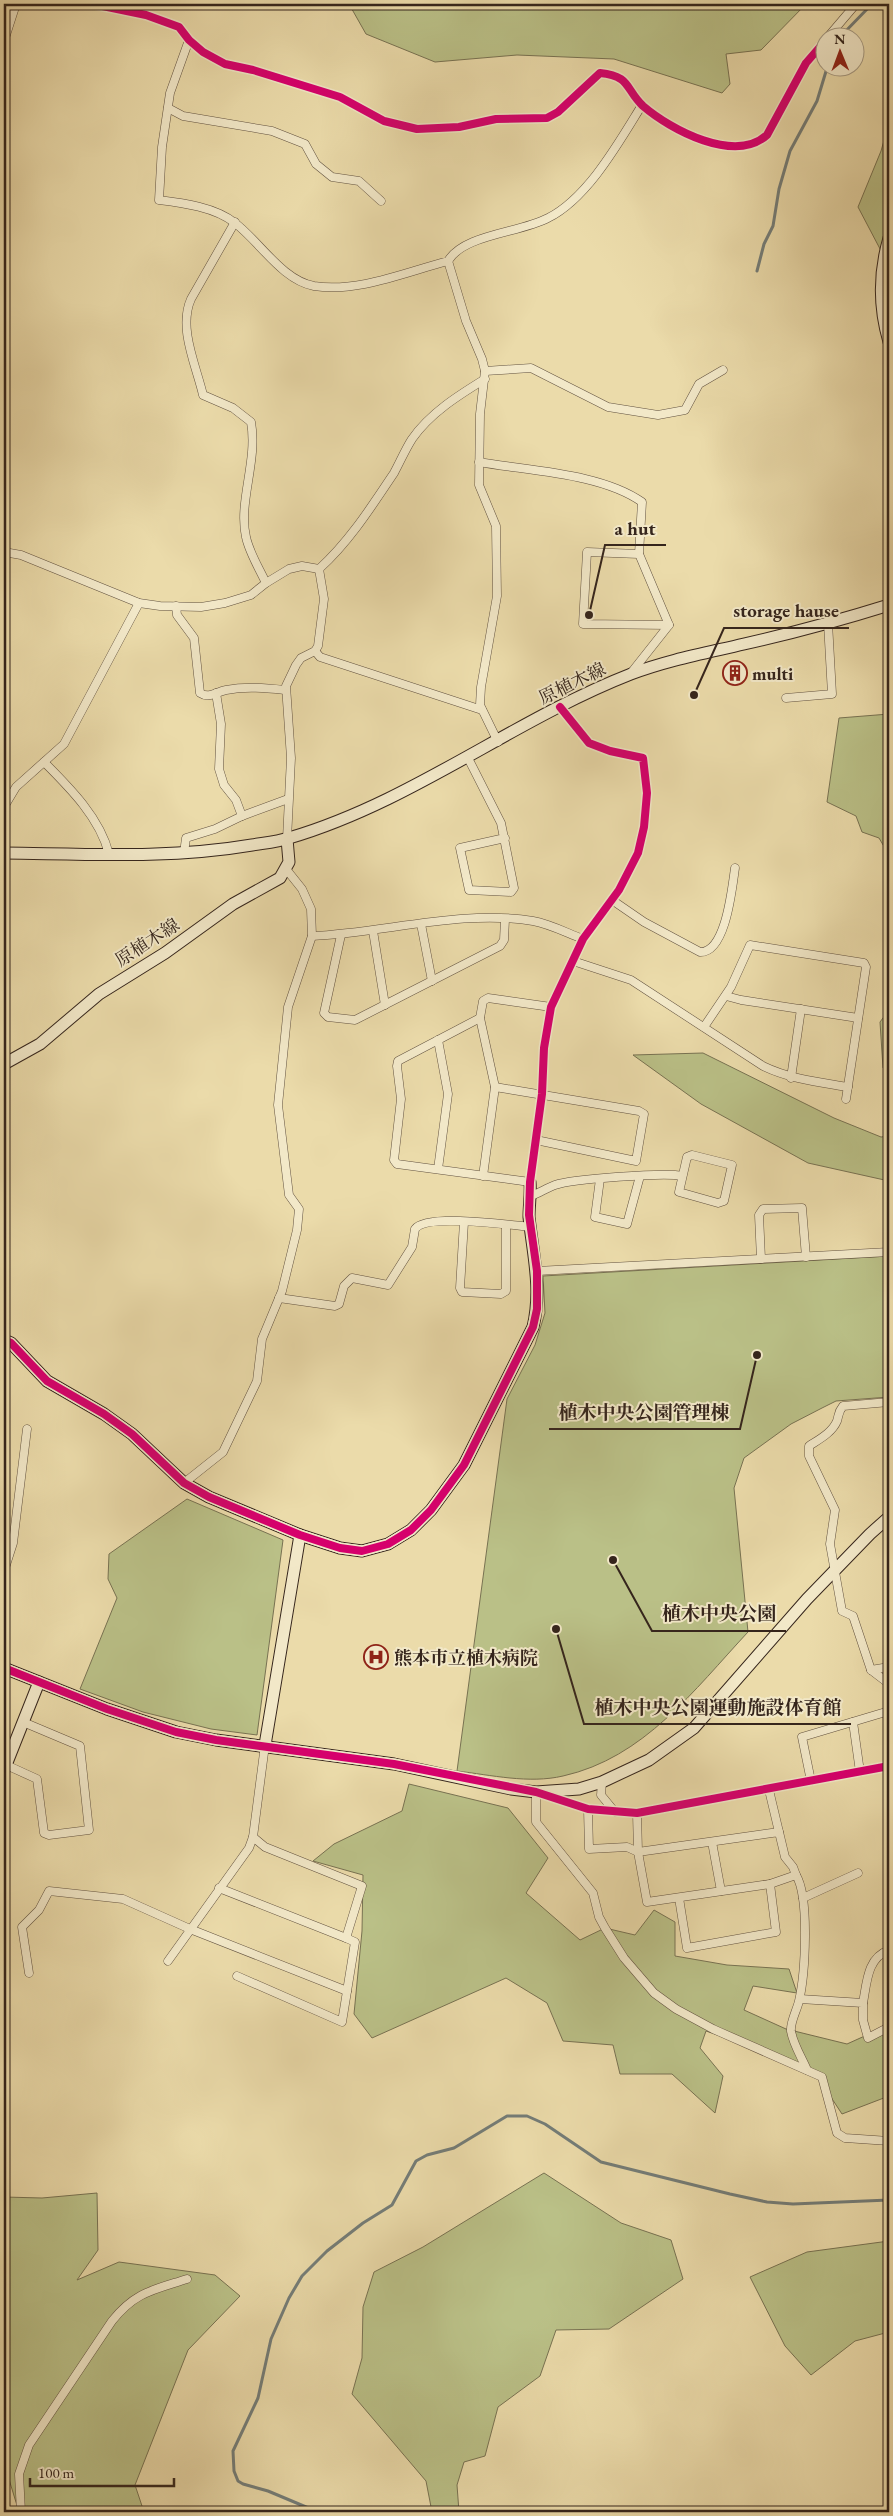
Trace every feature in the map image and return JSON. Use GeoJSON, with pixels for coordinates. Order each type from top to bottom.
{"type":"FeatureCollection","features":[{"type":"Feature","properties":{"kind":"street"},"geometry":{"type":"LineString","coordinates":[[4,41],[16,4]]}},
{"type":"Feature","properties":{"kind":"street"},"geometry":{"type":"LineString","coordinates":[[94,4],[146,15],[179,27],[189,40],[225,64],[253,70],[340,97],[384,121],[417,129],[459,127],[496,119],[547,118],[558,112],[600,73],[615,75],[629,86],[642,105],[668,124],[685,132],[728,148],[757,144],[767,135],[806,63],[816,51]]}},
{"type":"Feature","properties":{"kind":"street"},"geometry":{"type":"LineString","coordinates":[[835,28],[856,4]]}},
{"type":"Feature","properties":{"kind":"street"},"geometry":{"type":"LineString","coordinates":[[189,40],[170,93],[162,147],[159,200],[178,202],[221,214],[235,222],[266,250],[290,277],[314,286],[379,283],[448,261],[452,254],[470,244],[549,218],[581,193],[642,105]]}},
{"type":"Feature","properties":{"kind":"street"},"geometry":{"type":"LineString","coordinates":[[4,71],[4,90]]}},
{"type":"Feature","properties":{"kind":"street"},"geometry":{"type":"LineString","coordinates":[[168,108],[184,116],[272,131],[305,144],[316,164],[332,177],[359,181],[381,201]]}},
{"type":"Feature","properties":{"kind":"street"},"geometry":{"type":"LineString","coordinates":[[235,222],[186,312],[186,328],[202,395],[233,408],[251,422],[254,440],[245,514],[246,536],[266,583]]}},
{"type":"Feature","properties":{"kind":"street"},"geometry":{"type":"LineString","coordinates":[[889,238],[883,262],[882,294],[884,324],[889,342]]}},
{"type":"Feature","properties":{"kind":"street"},"geometry":{"type":"LineString","coordinates":[[448,261],[466,321],[482,359],[485,375],[480,414],[479,485],[496,526],[498,596],[481,687],[480,705],[498,742]]}},
{"type":"Feature","properties":{"kind":"street"},"geometry":{"type":"LineString","coordinates":[[4,552],[21,556],[139,604],[201,607],[226,603],[252,595],[266,583],[296,567],[319,569],[337,553],[348,539],[394,472],[412,439],[425,424],[485,375],[531,368],[608,408],[658,414],[685,410],[699,384],[723,370]]}},
{"type":"Feature","properties":{"kind":"street"},"geometry":{"type":"LineString","coordinates":[[479,462],[580,477],[626,490],[642,502],[639,554],[669,625]]}},
{"type":"Feature","properties":{"kind":"street"},"geometry":{"type":"LineString","coordinates":[[639,554],[588,552],[582,624],[669,625]]}},
{"type":"Feature","properties":{"kind":"street"},"geometry":{"type":"LineString","coordinates":[[184,1482],[223,1452],[257,1380],[262,1339],[279,1298],[297,1230],[299,1209],[289,1195],[280,1131],[279,1095],[288,1007],[312,936],[311,909],[302,889],[286,870],[289,862],[287,839],[291,758],[286,690],[296,665],[301,658],[316,651],[318,646],[324,599],[319,569]]}},
{"type":"Feature","properties":{"kind":"street"},"geometry":{"type":"LineString","coordinates":[[4,807],[16,787],[64,744],[139,604]]}},
{"type":"Feature","properties":{"kind":"street","name":"原植木線"},"geometry":{"type":"LineString","coordinates":[[4,853],[184,854],[230,849],[287,839],[361,813],[468,758],[560,707],[630,674],[678,658],[828,623],[889,605]]}},
{"type":"Feature","properties":{"kind":"street"},"geometry":{"type":"LineString","coordinates":[[176,606],[177,615],[194,638],[198,691],[206,696],[228,690],[253,688],[286,690]]}},
{"type":"Feature","properties":{"kind":"street"},"geometry":{"type":"LineString","coordinates":[[786,698],[832,694],[828,623]]}},
{"type":"Feature","properties":{"kind":"street"},"geometry":{"type":"LineString","coordinates":[[630,674],[669,625]]}},
{"type":"Feature","properties":{"kind":"street"},"geometry":{"type":"LineString","coordinates":[[316,651],[320,657],[482,710]]}},
{"type":"Feature","properties":{"kind":"street"},"geometry":{"type":"LineString","coordinates":[[216,694],[221,724],[219,769],[224,785],[236,800],[242,816]]}},
{"type":"Feature","properties":{"kind":"street"},"geometry":{"type":"LineString","coordinates":[[4,1340],[11,1343],[47,1382],[104,1414],[132,1434],[184,1482],[210,1497],[300,1535],[340,1548],[362,1551],[388,1544],[411,1530],[431,1510],[464,1465],[533,1327],[537,1309],[537,1271],[531,1226],[530,1182],[542,1094],[544,1048],[551,1007],[583,939],[612,900],[638,853],[644,827],[647,793],[643,758],[610,751],[589,743],[560,707]]}},
{"type":"Feature","properties":{"kind":"street"},"geometry":{"type":"LineString","coordinates":[[468,758],[501,823],[505,838],[513,890],[469,890],[460,848],[505,838]]}},
{"type":"Feature","properties":{"kind":"street"},"geometry":{"type":"LineString","coordinates":[[44,762],[76,794],[106,842],[109,854]]}},
{"type":"Feature","properties":{"kind":"street"},"geometry":{"type":"LineString","coordinates":[[184,854],[186,838],[216,829],[242,816],[288,799]]}},
{"type":"Feature","properties":{"kind":"street"},"geometry":{"type":"LineString","coordinates":[[612,900],[644,922],[700,952],[705,952],[710,950],[726,922],[735,868]]}},
{"type":"Feature","properties":{"kind":"street","name":"原植木線"},"geometry":{"type":"LineString","coordinates":[[4,1064],[40,1044],[99,994],[165,953],[233,904],[280,878],[286,870]]}},
{"type":"Feature","properties":{"kind":"street"},"geometry":{"type":"LineString","coordinates":[[312,936],[341,935],[451,920],[505,919],[534,921],[583,939]]}},
{"type":"Feature","properties":{"kind":"street"},"geometry":{"type":"LineString","coordinates":[[341,935],[324,1009],[326,1016],[355,1020],[500,946],[504,940],[505,919]]}},
{"type":"Feature","properties":{"kind":"street"},"geometry":{"type":"LineString","coordinates":[[421,924],[432,981]]}},
{"type":"Feature","properties":{"kind":"street"},"geometry":{"type":"LineString","coordinates":[[373,931],[385,1005]]}},
{"type":"Feature","properties":{"kind":"street"},"geometry":{"type":"LineString","coordinates":[[704,1027],[726,996],[750,945],[859,961],[866,967],[846,1099]]}},
{"type":"Feature","properties":{"kind":"street"},"geometry":{"type":"LineString","coordinates":[[573,961],[631,980],[763,1066],[791,1078],[848,1087]]}},
{"type":"Feature","properties":{"kind":"street"},"geometry":{"type":"LineString","coordinates":[[726,996],[858,1018]]}},
{"type":"Feature","properties":{"kind":"street"},"geometry":{"type":"LineString","coordinates":[[483,1176],[496,1087],[480,1018],[483,1001],[486,998],[551,1007]]}},
{"type":"Feature","properties":{"kind":"street"},"geometry":{"type":"LineString","coordinates":[[791,1078],[801,1009]]}},
{"type":"Feature","properties":{"kind":"street"},"geometry":{"type":"LineString","coordinates":[[480,1018],[401,1058],[397,1063],[401,1099],[393,1157],[397,1164],[530,1182]]}},
{"type":"Feature","properties":{"kind":"street"},"geometry":{"type":"LineString","coordinates":[[438,1040],[448,1094],[438,1169]]}},
{"type":"Feature","properties":{"kind":"street"},"geometry":{"type":"LineString","coordinates":[[496,1087],[642,1112],[644,1116],[636,1160],[637,1177],[628,1224],[595,1217],[600,1179]]}},
{"type":"Feature","properties":{"kind":"street"},"geometry":{"type":"LineString","coordinates":[[536,1140],[636,1160]]}},
{"type":"Feature","properties":{"kind":"street"},"geometry":{"type":"LineString","coordinates":[[689,1156],[732,1165],[724,1201],[721,1203],[682,1194],[679,1188],[682,1176],[689,1156]]}},
{"type":"Feature","properties":{"kind":"street"},"geometry":{"type":"LineString","coordinates":[[531,1196],[562,1183],[600,1179],[682,1176]]}},
{"type":"Feature","properties":{"kind":"street"},"geometry":{"type":"LineString","coordinates":[[761,1259],[759,1215],[763,1209],[802,1208],[806,1257]]}},
{"type":"Feature","properties":{"kind":"street"},"geometry":{"type":"LineString","coordinates":[[279,1298],[336,1306],[344,1286],[352,1278],[388,1285],[412,1247],[416,1226],[443,1221],[531,1226]]}},
{"type":"Feature","properties":{"kind":"street"},"geometry":{"type":"LineString","coordinates":[[464,1222],[460,1288],[462,1292],[501,1294],[506,1291],[506,1225]]}},
{"type":"Feature","properties":{"kind":"street"},"geometry":{"type":"LineString","coordinates":[[537,1271],[889,1252]]}},
{"type":"Feature","properties":{"kind":"street"},"geometry":{"type":"LineString","coordinates":[[889,1402],[843,1406],[829,1432],[808,1446],[809,1456],[835,1510],[830,1544],[833,1572],[842,1611],[852,1616],[871,1670],[888,1683],[889,1690]]}},
{"type":"Feature","properties":{"kind":"street"},"geometry":{"type":"LineString","coordinates":[[4,1571],[13,1543],[27,1429]]}},
{"type":"Feature","properties":{"kind":"street"},"geometry":{"type":"LineString","coordinates":[[536,1792],[579,1789],[602,1782],[649,1760],[694,1728],[735,1679],[833,1572],[889,1517]]}},
{"type":"Feature","properties":{"kind":"street"},"geometry":{"type":"LineString","coordinates":[[168,1961],[249,1848],[253,1836],[265,1745],[300,1535]]}},
{"type":"Feature","properties":{"kind":"street"},"geometry":{"type":"LineString","coordinates":[[871,1670],[889,1667]]}},
{"type":"Feature","properties":{"kind":"street"},"geometry":{"type":"LineString","coordinates":[[4,1668],[107,1709],[176,1732],[216,1740],[265,1745],[394,1764],[536,1792],[588,1809],[615,1812],[638,1813],[769,1790],[889,1766]]}},
{"type":"Feature","properties":{"kind":"street"},"geometry":{"type":"LineString","coordinates":[[23,1722],[80,1746],[89,1830],[44,1833],[37,1779],[33,1775],[4,1766],[39,1682]]}},
{"type":"Feature","properties":{"kind":"street"},"geometry":{"type":"LineString","coordinates":[[811,1781],[802,1737],[889,1711]]}},
{"type":"Feature","properties":{"kind":"street"},"geometry":{"type":"LineString","coordinates":[[853,1722],[860,1772]]}},
{"type":"Feature","properties":{"kind":"street"},"geometry":{"type":"LineString","coordinates":[[602,1782],[601,1795],[615,1812]]}},
{"type":"Feature","properties":{"kind":"street"},"geometry":{"type":"LineString","coordinates":[[769,1790],[785,1857],[793,1867],[801,1884],[804,1898],[805,1947],[800,1999],[791,2030],[807,2070]]}},
{"type":"Feature","properties":{"kind":"street"},"geometry":{"type":"LineString","coordinates":[[536,1792],[536,1822],[593,1894],[599,1917],[605,1928],[624,1958],[654,1992],[676,2009],[713,2028],[822,2077],[836,2134],[845,2138],[889,2141]]}},
{"type":"Feature","properties":{"kind":"street"},"geometry":{"type":"LineString","coordinates":[[588,1809],[589,1849],[627,1847],[638,1852],[779,1832]]}},
{"type":"Feature","properties":{"kind":"street"},"geometry":{"type":"LineString","coordinates":[[638,1813],[638,1852],[646,1902],[770,1884],[796,1876]]}},
{"type":"Feature","properties":{"kind":"street"},"geometry":{"type":"LineString","coordinates":[[253,1836],[265,1847],[362,1886],[346,1938]]}},
{"type":"Feature","properties":{"kind":"street"},"geometry":{"type":"LineString","coordinates":[[712,1842],[721,1891]]}},
{"type":"Feature","properties":{"kind":"street"},"geometry":{"type":"LineString","coordinates":[[804,1898],[858,1873]]}},
{"type":"Feature","properties":{"kind":"street"},"geometry":{"type":"LineString","coordinates":[[679,1898],[687,1948],[776,1932],[770,1884]]}},
{"type":"Feature","properties":{"kind":"street"},"geometry":{"type":"LineString","coordinates":[[219,1888],[355,1942],[342,2022],[237,1976]]}},
{"type":"Feature","properties":{"kind":"street"},"geometry":{"type":"LineString","coordinates":[[29,1973],[22,1926],[39,1910],[49,1891],[123,1899],[190,1929],[347,1991]]}},
{"type":"Feature","properties":{"kind":"street"},"geometry":{"type":"LineString","coordinates":[[889,1950],[879,1954],[870,1967],[862,2003],[863,2020],[868,2038],[889,2027]]}},
{"type":"Feature","properties":{"kind":"street"},"geometry":{"type":"LineString","coordinates":[[800,1999],[862,2003]]}},
{"type":"Feature","properties":{"kind":"street"},"geometry":{"type":"LineString","coordinates":[[21,2512],[19,2474],[29,2445],[112,2321],[124,2305],[140,2294],[187,2279]]}},
{"type":"Feature","properties":{"kind":"green space"},"geometry":{"type":"Polygon","coordinates":[[[349,4],[806,4],[761,50],[726,54],[730,84],[722,93],[614,59],[517,55],[435,62],[366,34],[349,4]]]}},
{"type":"Feature","properties":{"kind":"green space"},"geometry":{"type":"Polygon","coordinates":[[[889,123],[889,266],[858,207],[881,151],[889,123]]]}},
{"type":"Feature","properties":{"kind":"green space"},"geometry":{"type":"Polygon","coordinates":[[[889,714],[889,855],[879,838],[862,832],[856,816],[827,802],[839,718],[889,714]]]}},
{"type":"Feature","properties":{"kind":"green space"},"geometry":{"type":"Polygon","coordinates":[[[889,1010],[889,1073],[883,1068],[880,1022],[889,1010]]]}},
{"type":"Feature","properties":{"kind":"green space"},"geometry":{"type":"Polygon","coordinates":[[[703,1053],[834,1118],[881,1137],[889,1136],[889,1181],[808,1163],[701,1104],[633,1055],[703,1053]]]}},
{"type":"Feature","properties":{"kind":"green space"},"geometry":{"type":"Polygon","coordinates":[[[889,1256],[889,1397],[836,1401],[791,1424],[744,1458],[734,1488],[748,1632],[666,1719],[643,1738],[618,1754],[592,1767],[563,1776],[537,1779],[510,1778],[457,1771],[507,1399],[535,1345],[545,1313],[543,1276],[889,1256]]]}},
{"type":"Feature","properties":{"kind":"green space"},"geometry":{"type":"Polygon","coordinates":[[[187,1499],[283,1540],[257,1735],[211,1729],[143,1712],[80,1689],[117,1598],[108,1579],[109,1554],[187,1499]]]}},
{"type":"Feature","properties":{"kind":"green space"},"geometry":{"type":"Polygon","coordinates":[[[409,1784],[508,1808],[548,1858],[526,1893],[580,1940],[605,1928],[635,1935],[654,1910],[675,1922],[675,1956],[727,1965],[789,1969],[797,1993],[753,1986],[744,2010],[786,2029],[847,2044],[889,2025],[889,2096],[842,2114],[819,2079],[786,2059],[706,2031],[700,2048],[723,2076],[715,2113],[672,2074],[620,2074],[613,2045],[563,2041],[547,2003],[506,1978],[372,2038],[354,2014],[362,1931],[363,1875],[313,1861],[334,1844],[402,1811],[409,1784]]]}},
{"type":"Feature","properties":{"kind":"green space"},"geometry":{"type":"Polygon","coordinates":[[[544,2173],[621,2223],[671,2240],[683,2279],[609,2329],[556,2330],[540,2376],[498,2407],[485,2456],[464,2462],[457,2485],[459,2512],[432,2512],[426,2481],[352,2394],[362,2358],[363,2307],[374,2272],[423,2247],[544,2173]]]}},
{"type":"Feature","properties":{"kind":"green space"},"geometry":{"type":"Polygon","coordinates":[[[97,2193],[98,2250],[77,2280],[119,2262],[215,2275],[240,2296],[188,2350],[135,2485],[144,2512],[19,2512],[4,2463],[4,2197],[42,2198],[97,2193]]]}},
{"type":"Feature","properties":{"kind":"green space"},"geometry":{"type":"Polygon","coordinates":[[[889,2241],[889,2332],[855,2341],[811,2375],[785,2346],[750,2277],[807,2252],[889,2241]]]}},
{"type":"Feature","properties":{"kind":"waterway"},"geometry":{"type":"LineString","coordinates":[[849,28],[872,4]]}},
{"type":"Feature","properties":{"kind":"waterway"},"geometry":{"type":"LineString","coordinates":[[757,271],[764,244],[773,226],[779,189],[790,151],[817,101],[824,78]]}},
{"type":"Feature","properties":{"kind":"waterway"},"geometry":{"type":"LineString","coordinates":[[318,2512],[268,2491],[238,2481],[234,2471],[233,2451],[258,2398],[271,2339],[289,2298],[302,2276],[327,2251],[363,2223],[392,2205],[416,2161],[427,2155],[454,2148],[507,2116],[527,2116],[545,2124],[601,2162],[730,2194],[767,2202],[793,2204],[889,2200]]}},
{"type":"Feature","properties":{"kind":"cycle path"},"geometry":{"type":"LineString","coordinates":[[93,4],[146,15],[179,27],[189,40],[203,52],[225,64],[253,70],[340,97],[384,121],[417,129],[459,127],[496,119],[547,118],[558,112],[600,73],[622,80],[643,106],[670,125],[686,133],[721,145],[738,146],[754,143],[767,135],[806,63],[816,52]]}},
{"type":"Feature","properties":{"kind":"cycle path"},"geometry":{"type":"LineString","coordinates":[[4,1340],[11,1343],[47,1381],[104,1414],[132,1434],[184,1483],[209,1497],[300,1535],[340,1548],[362,1551],[388,1544],[411,1530],[431,1510],[464,1465],[533,1327],[537,1309],[537,1271],[529,1215],[530,1182],[542,1094],[544,1048],[551,1007],[583,939],[619,890],[638,853],[644,827],[647,793],[643,758],[610,751],[589,743],[560,707]]}},
{"type":"Feature","properties":{"kind":"cycle path"},"geometry":{"type":"LineString","coordinates":[[4,1668],[107,1709],[176,1732],[216,1740],[394,1764],[536,1792],[588,1809],[637,1813],[889,1766]]}},
{"type":"Feature","properties":{"kind":"place","name":"a hut"},"geometry":{"type":"Point","coordinates":[589,615]}},
{"type":"Feature","properties":{"kind":"place","name":"multi"},"geometry":{"type":"Point","coordinates":[735,673]}},
{"type":"Feature","properties":{"kind":"place","name":"storage hause"},"geometry":{"type":"Point","coordinates":[694,695]}},
{"type":"Feature","properties":{"kind":"place","name":"植木中央公園管理棟"},"geometry":{"type":"Point","coordinates":[757,1355]}},
{"type":"Feature","properties":{"kind":"place","name":"植木中央公園"},"geometry":{"type":"Point","coordinates":[613,1560]}},
{"type":"Feature","properties":{"kind":"place","name":"植木中央公園運動施設体育館"},"geometry":{"type":"Point","coordinates":[556,1629]}},
{"type":"Feature","properties":{"kind":"place","name":"熊本市立植木病院"},"geometry":{"type":"Point","coordinates":[376,1657]}}]}
